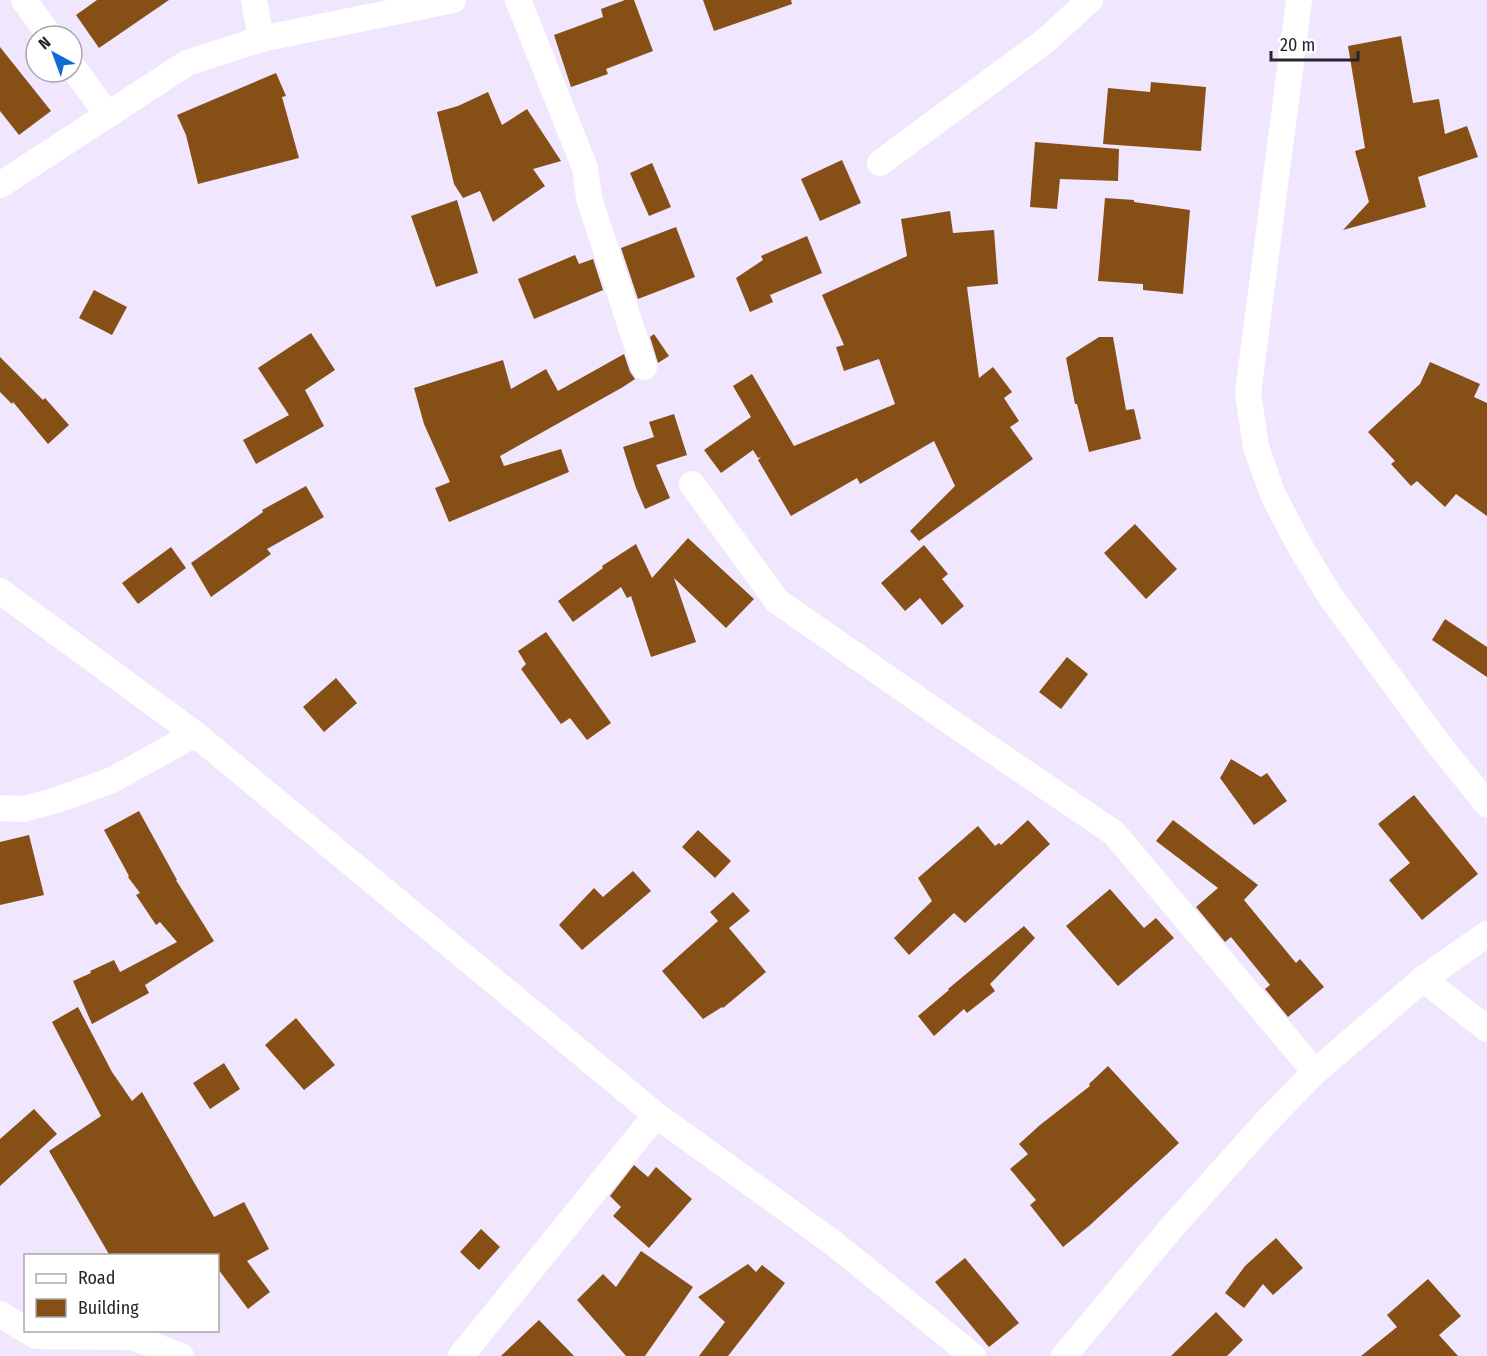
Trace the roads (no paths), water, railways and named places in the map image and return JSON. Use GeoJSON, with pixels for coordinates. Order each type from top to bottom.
{"type":"FeatureCollection","features":[{"type":"Feature","properties":{"kind":"street"},"geometry":{"type":"LineString","coordinates":[[24,0],[41,24]]}},
{"type":"Feature","properties":{"kind":"street"},"geometry":{"type":"LineString","coordinates":[[254,0],[261,39]]}},
{"type":"Feature","properties":{"kind":"street"},"geometry":{"type":"LineString","coordinates":[[0,185],[187,63],[261,39],[453,0]]}},
{"type":"Feature","properties":{"kind":"street"},"geometry":{"type":"LineString","coordinates":[[518,0],[585,168],[589,198],[644,367]]}},
{"type":"Feature","properties":{"kind":"street"},"geometry":{"type":"LineString","coordinates":[[880,163],[1045,41],[1090,0]]}},
{"type":"Feature","properties":{"kind":"street"},"geometry":{"type":"LineString","coordinates":[[1299,0],[1248,393],[1256,447],[1273,495],[1330,596],[1437,742],[1487,804]]}},
{"type":"Feature","properties":{"kind":"street"},"geometry":{"type":"LineString","coordinates":[[84,82],[107,114]]}},
{"type":"Feature","properties":{"kind":"street"},"geometry":{"type":"LineString","coordinates":[[692,484],[777,601],[958,728],[1114,833],[1315,1072]]}},
{"type":"Feature","properties":{"kind":"street"},"geometry":{"type":"LineString","coordinates":[[0,591],[195,734],[656,1115],[832,1242],[973,1356]]}},
{"type":"Feature","properties":{"kind":"street"},"geometry":{"type":"LineString","coordinates":[[0,808],[23,809],[57,800],[112,780],[195,734]]}},
{"type":"Feature","properties":{"kind":"street"},"geometry":{"type":"LineString","coordinates":[[1064,1356],[1173,1226],[1268,1120],[1315,1072],[1423,979],[1487,934]]}},
{"type":"Feature","properties":{"kind":"street"},"geometry":{"type":"LineString","coordinates":[[1423,979],[1487,1029]]}},
{"type":"Feature","properties":{"kind":"street"},"geometry":{"type":"LineString","coordinates":[[460,1356],[656,1115]]}},
{"type":"Feature","properties":{"kind":"street"},"geometry":{"type":"LineString","coordinates":[[0,1314],[24,1329]]}},
{"type":"Feature","properties":{"kind":"street"},"geometry":{"type":"LineString","coordinates":[[29,1332],[36,1336],[132,1336],[181,1356]]}}]}
